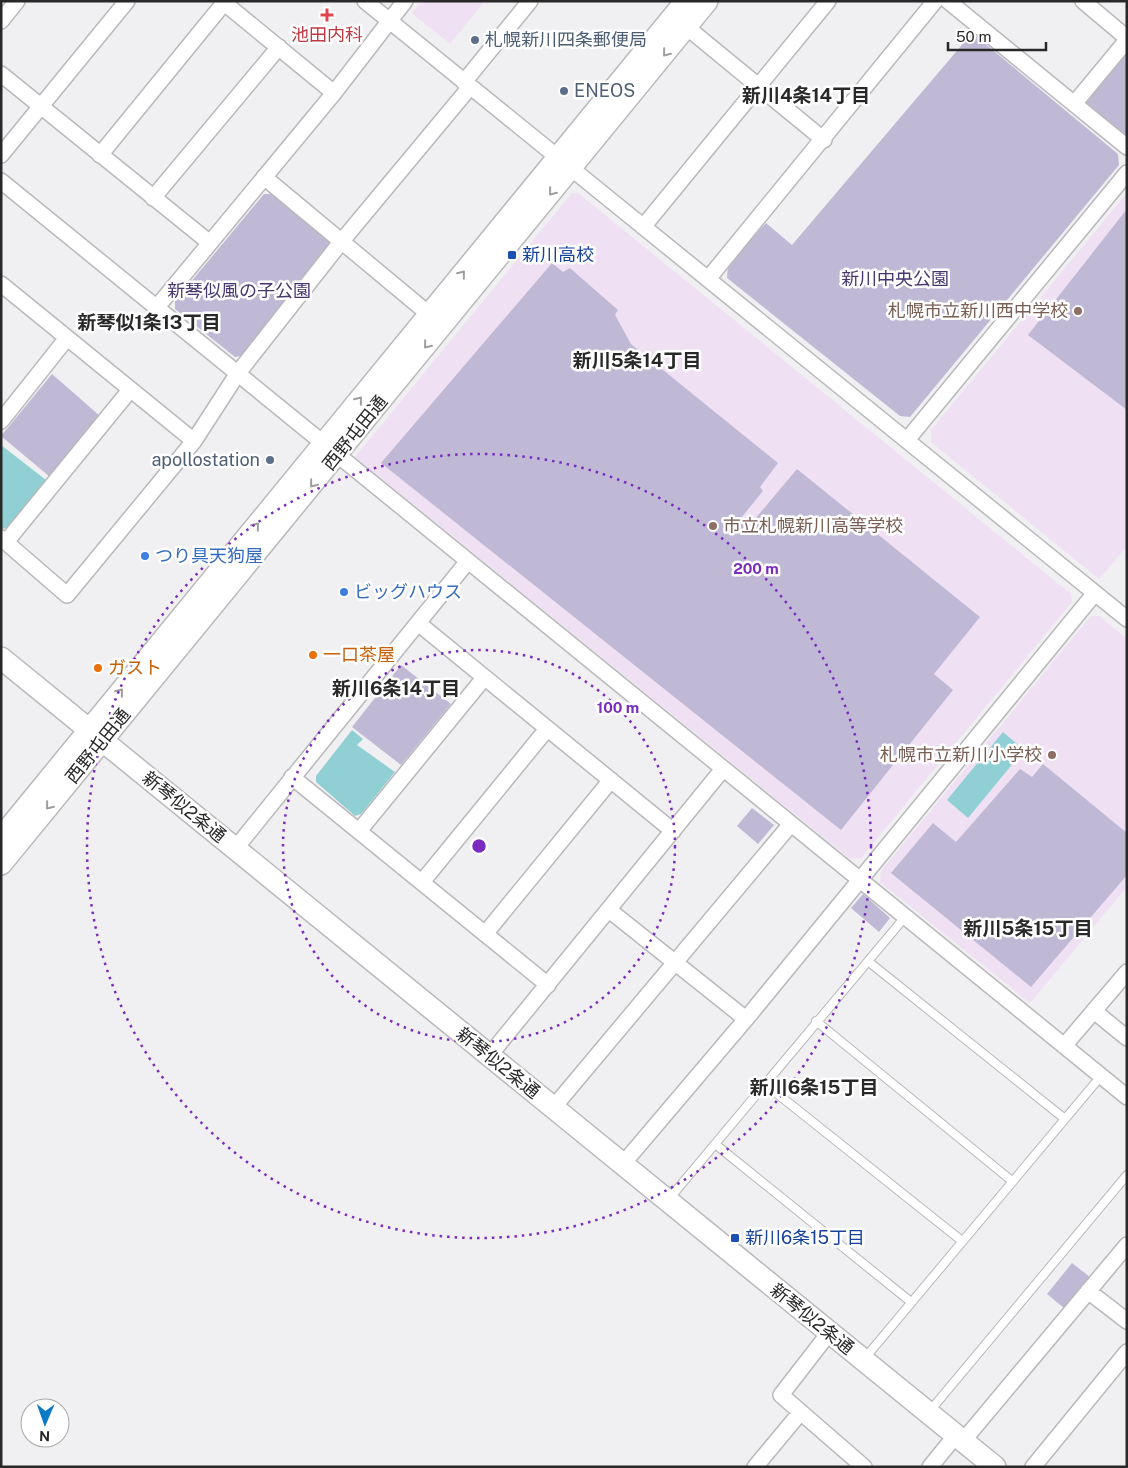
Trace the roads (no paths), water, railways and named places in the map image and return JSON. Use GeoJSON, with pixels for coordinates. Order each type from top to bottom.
{"type":"FeatureCollection","features":[{"type":"Feature","properties":{"kind":"street"},"geometry":{"type":"LineString","coordinates":[[1,21],[17,1]]}},
{"type":"Feature","properties":{"kind":"street"},"geometry":{"type":"LineString","coordinates":[[1,155],[127,1]]}},
{"type":"Feature","properties":{"kind":"street"},"geometry":{"type":"LineString","coordinates":[[365,1],[1095,593],[1125,614]]}},
{"type":"Feature","properties":{"kind":"street"},"geometry":{"type":"LineString","coordinates":[[157,307],[334,93],[405,1]]}},
{"type":"Feature","properties":{"kind":"street"},"geometry":{"type":"LineString","coordinates":[[130,390],[3,540],[68,596],[194,441],[238,373],[467,85],[530,1]]}},
{"type":"Feature","properties":{"kind":"street","name":"西野屯田通"},"geometry":{"type":"LineString","coordinates":[[1,838],[95,735],[564,163],[682,15],[708,1]]}},
{"type":"Feature","properties":{"kind":"street"},"geometry":{"type":"LineString","coordinates":[[643,227],[828,1]]}},
{"type":"Feature","properties":{"kind":"street"},"geometry":{"type":"LineString","coordinates":[[708,279],[824,140],[935,1]]}},
{"type":"Feature","properties":{"kind":"street"},"geometry":{"type":"LineString","coordinates":[[948,1],[1127,147]]}},
{"type":"Feature","properties":{"kind":"street"},"geometry":{"type":"LineString","coordinates":[[1074,104],[1127,39],[1082,1]]}},
{"type":"Feature","properties":{"kind":"street"},"geometry":{"type":"LineString","coordinates":[[100,155],[223,2],[334,93]]}},
{"type":"Feature","properties":{"kind":"street"},"geometry":{"type":"LineString","coordinates":[[682,15],[759,86],[824,140]]}},
{"type":"Feature","properties":{"kind":"street"},"geometry":{"type":"LineString","coordinates":[[153,198],[279,47]]}},
{"type":"Feature","properties":{"kind":"street"},"geometry":{"type":"LineString","coordinates":[[1,74],[210,243]]}},
{"type":"Feature","properties":{"kind":"street"},"geometry":{"type":"LineString","coordinates":[[907,440],[1127,173]]}},
{"type":"Feature","properties":{"kind":"street"},"geometry":{"type":"LineString","coordinates":[[264,177],[436,320]]}},
{"type":"Feature","properties":{"kind":"street"},"geometry":{"type":"LineString","coordinates":[[1,181],[1127,1097]]}},
{"type":"Feature","properties":{"kind":"street"},"geometry":{"type":"LineString","coordinates":[[2,287],[194,441]]}},
{"type":"Feature","properties":{"kind":"street"},"geometry":{"type":"LineString","coordinates":[[1,420],[67,338]]}},
{"type":"Feature","properties":{"kind":"street"},"geometry":{"type":"LineString","coordinates":[[235,849],[468,561]]}},
{"type":"Feature","properties":{"kind":"street"},"geometry":{"type":"LineString","coordinates":[[622,1165],[746,1019],[1095,593]]}},
{"type":"Feature","properties":{"kind":"street"},"geometry":{"type":"LineString","coordinates":[[418,623],[673,831]]}},
{"type":"Feature","properties":{"kind":"street","name":"新琴似2条通"},"geometry":{"type":"LineString","coordinates":[[1,658],[995,1467]]}},
{"type":"Feature","properties":{"kind":"street"},"geometry":{"type":"LineString","coordinates":[[359,831],[484,678]]}},
{"type":"Feature","properties":{"kind":"street"},"geometry":{"type":"LineString","coordinates":[[422,882],[547,728]]}},
{"type":"Feature","properties":{"kind":"street","name":"西野屯田通"},"geometry":{"type":"LineString","coordinates":[[1,864],[95,735]]}},
{"type":"Feature","properties":{"kind":"street"},"geometry":{"type":"LineString","coordinates":[[489,1056],[723,769]]}},
{"type":"Feature","properties":{"kind":"street"},"geometry":{"type":"LineString","coordinates":[[292,777],[548,985]]}},
{"type":"Feature","properties":{"kind":"street"},"geometry":{"type":"LineString","coordinates":[[485,934],[610,780]]}},
{"type":"Feature","properties":{"kind":"street"},"geometry":{"type":"LineString","coordinates":[[553,1108],[791,824]]}},
{"type":"Feature","properties":{"kind":"street"},"geometry":{"type":"LineString","coordinates":[[609,910],[746,1019]]}},
{"type":"Feature","properties":{"kind":"street"},"geometry":{"type":"LineString","coordinates":[[1064,1046],[1127,972]]}},
{"type":"Feature","properties":{"kind":"street"},"geometry":{"type":"LineString","coordinates":[[1094,1011],[1127,1038]]}},
{"type":"Feature","properties":{"kind":"street"},"geometry":{"type":"LineString","coordinates":[[930,1467],[959,1438],[1127,1245]]}},
{"type":"Feature","properties":{"kind":"street"},"geometry":{"type":"LineString","coordinates":[[1088,1291],[1127,1321]]}},
{"type":"Feature","properties":{"kind":"street"},"geometry":{"type":"LineString","coordinates":[[829,1333],[781,1395],[847,1461],[864,1467]]}},
{"type":"Feature","properties":{"kind":"street"},"geometry":{"type":"LineString","coordinates":[[1033,1467],[1127,1352]]}},
{"type":"Feature","properties":{"kind":"street"},"geometry":{"type":"LineString","coordinates":[[756,1467],[800,1413]]}},
{"type":"Feature","properties":{"kind":"lane"},"geometry":{"type":"LineString","coordinates":[[667,1201],[816,1021],[906,917]]}},
{"type":"Feature","properties":{"kind":"lane"},"geometry":{"type":"LineString","coordinates":[[869,962],[1065,1119]]}},
{"type":"Feature","properties":{"kind":"lane"},"geometry":{"type":"LineString","coordinates":[[816,1021],[1012,1181]]}},
{"type":"Feature","properties":{"kind":"lane"},"geometry":{"type":"LineString","coordinates":[[863,1360],[1100,1076]]}},
{"type":"Feature","properties":{"kind":"lane"},"geometry":{"type":"LineString","coordinates":[[765,1084],[962,1242]]}},
{"type":"Feature","properties":{"kind":"lane"},"geometry":{"type":"LineString","coordinates":[[716,1144],[911,1302]]}},
{"type":"Feature","properties":{"kind":"lane"},"geometry":{"type":"LineString","coordinates":[[928,1413],[1127,1175]]}},
{"type":"Feature","properties":{"kind":"water"},"geometry":{"type":"Polygon","coordinates":[[[1,445],[46,480],[7,528],[1,529],[1,445]]]}},
{"type":"Feature","properties":{"kind":"water"},"geometry":{"type":"Polygon","coordinates":[[[352,730],[363,739],[357,745],[395,772],[361,814],[355,816],[316,782],[316,776],[352,730]]]}},
{"type":"Feature","properties":{"kind":"water"},"geometry":{"type":"Polygon","coordinates":[[[1003,732],[1024,750],[968,818],[947,800],[1003,732]]]}},
{"type":"Feature","properties":{"kind":"place","name":"池田内科"},"geometry":{"type":"Point","coordinates":[327,15]}},
{"type":"Feature","properties":{"kind":"place","name":"札幌新川四条郵便局"},"geometry":{"type":"Point","coordinates":[475,40]}},
{"type":"Feature","properties":{"kind":"place","name":"ENEOS"},"geometry":{"type":"Point","coordinates":[564,91]}},
{"type":"Feature","properties":{"kind":"place","name":"新川高校"},"geometry":{"type":"Point","coordinates":[512,255]}},
{"type":"Feature","properties":{"kind":"place","name":"札幌市立新川西中学校"},"geometry":{"type":"Point","coordinates":[1078,311]}},
{"type":"Feature","properties":{"kind":"place","name":"apollostation"},"geometry":{"type":"Point","coordinates":[270,460]}},
{"type":"Feature","properties":{"kind":"place","name":"市立札幌新川高等学校"},"geometry":{"type":"Point","coordinates":[713,526]}},
{"type":"Feature","properties":{"kind":"place","name":"つり具天狗屋"},"geometry":{"type":"Point","coordinates":[145,556]}},
{"type":"Feature","properties":{"kind":"place","name":"ビッグハウス"},"geometry":{"type":"Point","coordinates":[344,592]}},
{"type":"Feature","properties":{"kind":"place","name":"一口茶屋"},"geometry":{"type":"Point","coordinates":[313,655]}},
{"type":"Feature","properties":{"kind":"place","name":"ガスト"},"geometry":{"type":"Point","coordinates":[98,668]}},
{"type":"Feature","properties":{"kind":"place","name":"札幌市立新川小学校"},"geometry":{"type":"Point","coordinates":[1052,755]}},
{"type":"Feature","properties":{"kind":"place","name":"新川6条15丁目"},"geometry":{"type":"Point","coordinates":[735,1238]}},
{"type":"Feature","properties":{"kind":"district","name":"新川4条14丁目"},"geometry":{"type":"Point","coordinates":[806,95]}},
{"type":"Feature","properties":{"kind":"district","name":"新琴似1条13丁目"},"geometry":{"type":"Point","coordinates":[149,322]}},
{"type":"Feature","properties":{"kind":"district","name":"新川5条14丁目"},"geometry":{"type":"Point","coordinates":[637,360]}},
{"type":"Feature","properties":{"kind":"district","name":"新川6条14丁目"},"geometry":{"type":"Point","coordinates":[396,688]}},
{"type":"Feature","properties":{"kind":"district","name":"新川5条15丁目"},"geometry":{"type":"Point","coordinates":[1028,928]}},
{"type":"Feature","properties":{"kind":"district","name":"新川6条15丁目"},"geometry":{"type":"Point","coordinates":[814,1087]}},
{"type":"Feature","properties":{"kind":"park label","name":"新川中央公園"},"geometry":{"type":"Point","coordinates":[895,279]}},
{"type":"Feature","properties":{"kind":"park label","name":"新琴似風の子公園"},"geometry":{"type":"Point","coordinates":[239,291]}}]}
